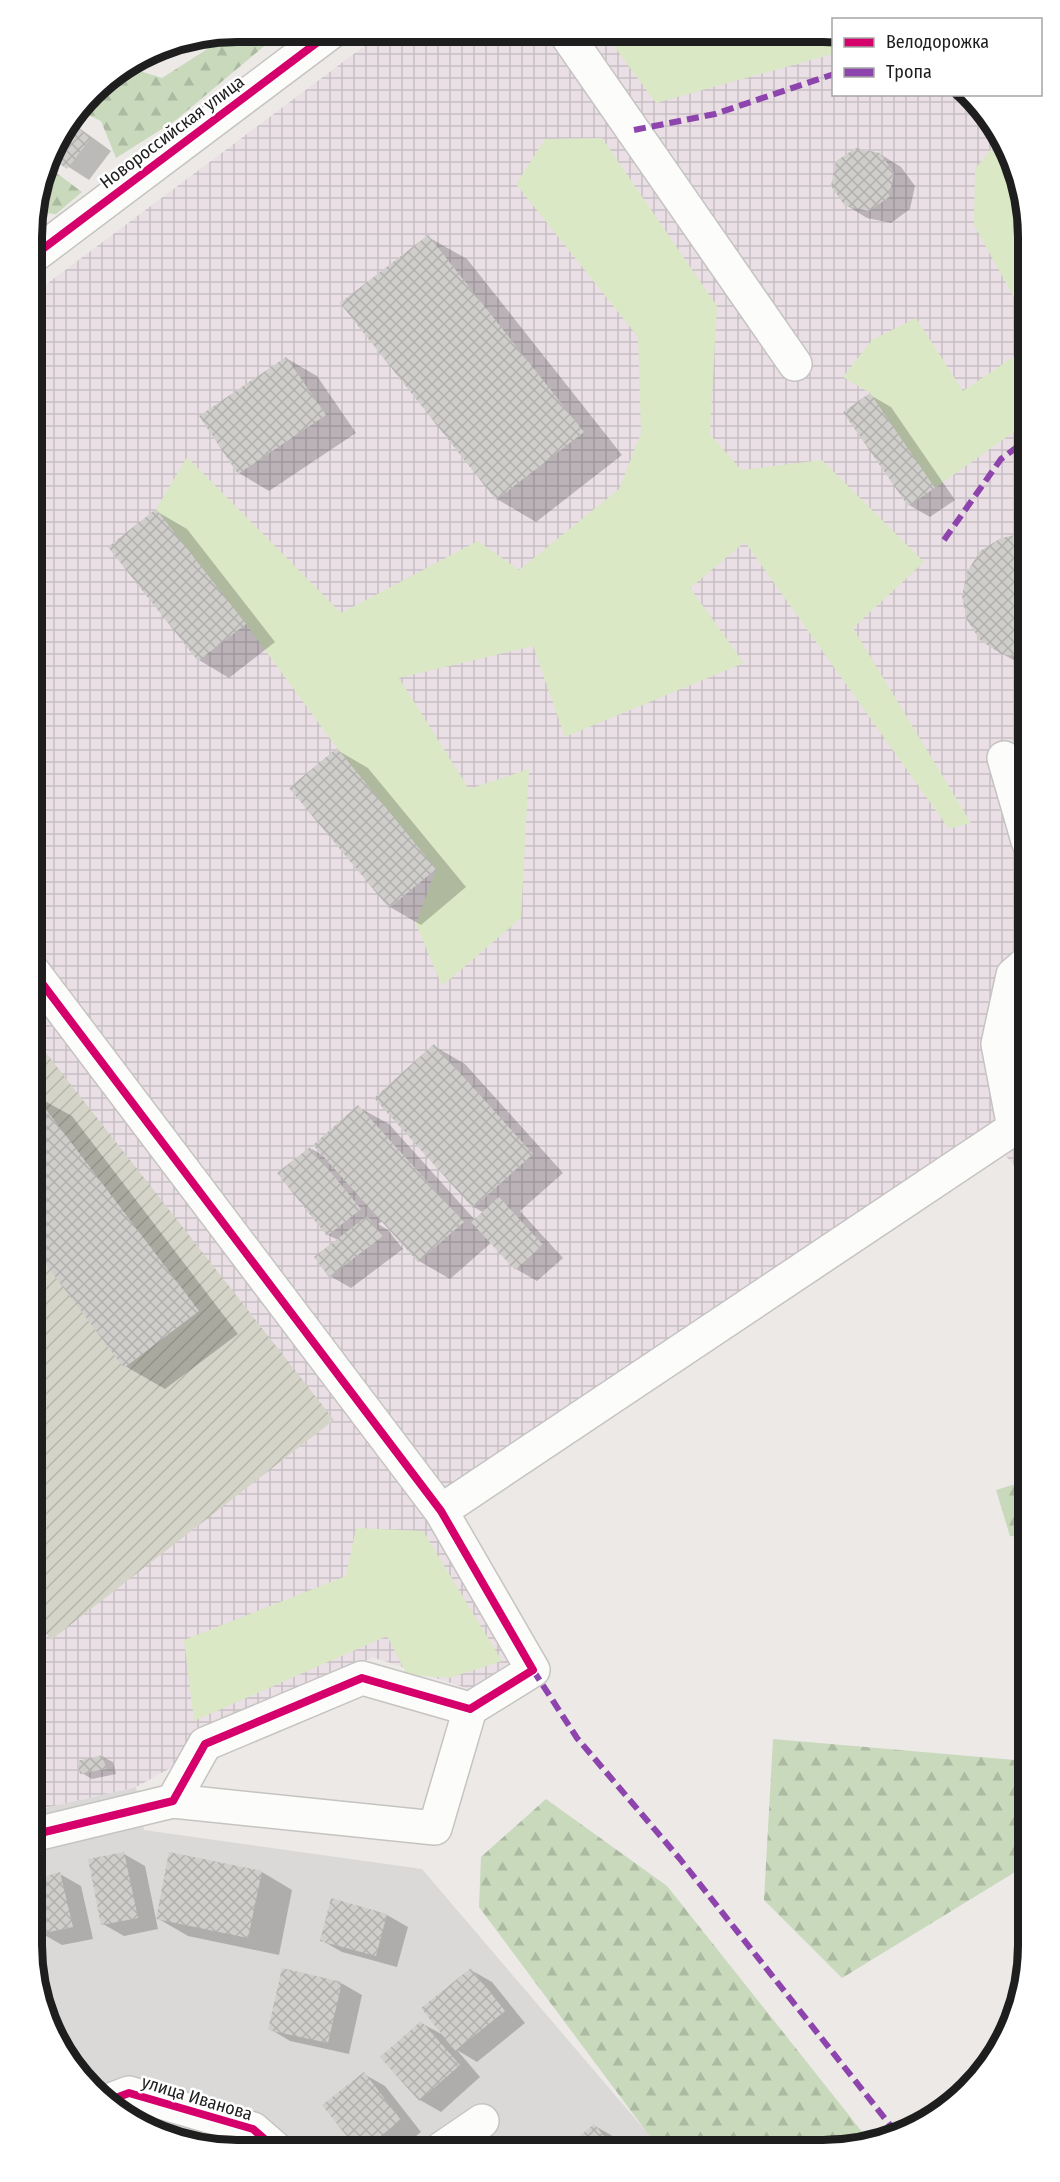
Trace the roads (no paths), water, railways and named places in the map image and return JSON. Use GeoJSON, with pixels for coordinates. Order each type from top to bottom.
{"type":"FeatureCollection","features":[{"type":"Feature","properties":{"kind":"street","name":"Новороссийская улица"},"geometry":{"type":"LineString","coordinates":[[42,249],[316,42]]}},
{"type":"Feature","properties":{"kind":"street"},"geometry":{"type":"LineString","coordinates":[[572,42],[795,364]]}},
{"type":"Feature","properties":{"kind":"street"},"geometry":{"type":"LineString","coordinates":[[1004,758],[1018,807]]}},
{"type":"Feature","properties":{"kind":"street"},"geometry":{"type":"LineString","coordinates":[[441,1511],[1014,1128],[998,1044],[1013,975],[1018,971]]}},
{"type":"Feature","properties":{"kind":"street"},"geometry":{"type":"LineString","coordinates":[[42,983],[441,1511],[533,1670],[470,1709],[435,1828],[173,1801],[42,1833]]}},
{"type":"Feature","properties":{"kind":"street"},"geometry":{"type":"LineString","coordinates":[[173,1801],[205,1744],[362,1678],[470,1709]]}},
{"type":"Feature","properties":{"kind":"street","name":"улица Иванова"},"geometry":{"type":"LineString","coordinates":[[116,2098],[129,2093],[253,2129],[266,2140]]}},
{"type":"Feature","properties":{"kind":"street"},"geometry":{"type":"LineString","coordinates":[[454,2140],[482,2121]]}}]}
